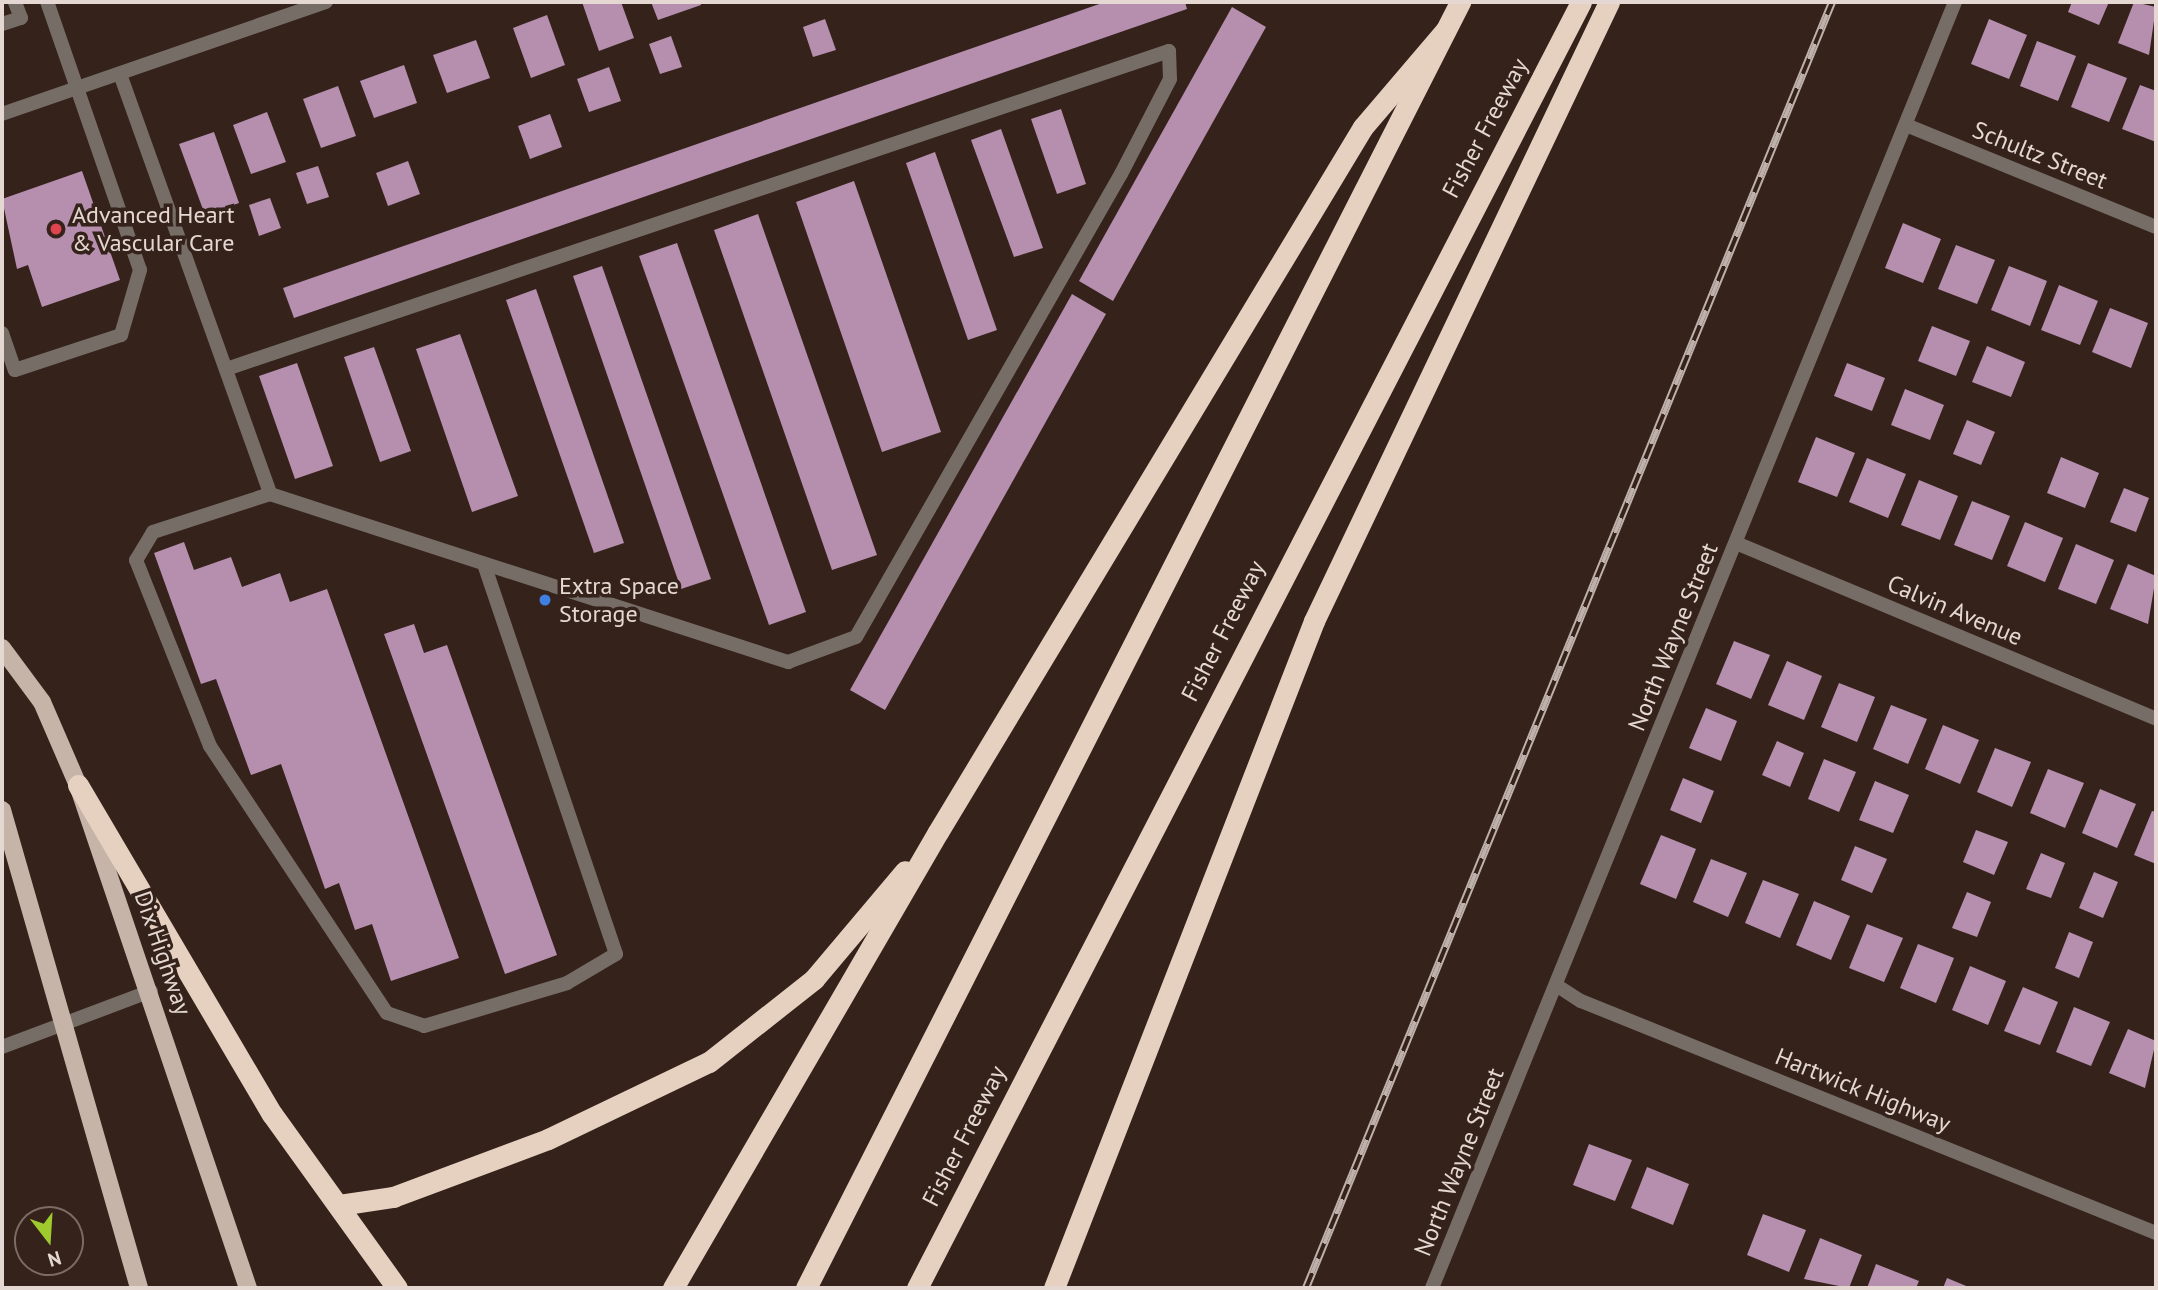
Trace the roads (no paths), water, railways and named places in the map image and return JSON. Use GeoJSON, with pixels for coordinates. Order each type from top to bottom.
{"type":"FeatureCollection","features":[{"type":"Feature","properties":{"kind":"highway"},"geometry":{"type":"LineString","coordinates":[[806,1288],[1460,2]]}},
{"type":"Feature","properties":{"kind":"highway","name":"Fisher Freeway"},"geometry":{"type":"LineString","coordinates":[[917,1288],[1581,2]]}},
{"type":"Feature","properties":{"kind":"highway"},"geometry":{"type":"LineString","coordinates":[[1054,1288],[1314,621],[1609,2]]}},
{"type":"Feature","properties":{"kind":"highway"},"geometry":{"type":"LineString","coordinates":[[673,1288],[938,832],[1363,127],[1445,31]]}},
{"type":"Feature","properties":{"kind":"highway"},"geometry":{"type":"LineString","coordinates":[[78,785],[272,1114],[397,1288]]}},
{"type":"Feature","properties":{"kind":"highway"},"geometry":{"type":"LineString","coordinates":[[339,1205],[393,1197],[548,1139],[709,1062],[814,979],[938,832]]}},
{"type":"Feature","properties":{"kind":"main road","name":"Dix Highway"},"geometry":{"type":"LineString","coordinates":[[2,648],[42,702],[78,785],[151,991],[248,1288]]}},
{"type":"Feature","properties":{"kind":"main road"},"geometry":{"type":"LineString","coordinates":[[2,810],[66,1024],[139,1288]]}},
{"type":"Feature","properties":{"kind":"street"},"geometry":{"type":"LineString","coordinates":[[2,24],[21,18],[15,2]]}},
{"type":"Feature","properties":{"kind":"street"},"geometry":{"type":"LineString","coordinates":[[2,333],[15,370],[121,335],[140,270],[47,2]]}},
{"type":"Feature","properties":{"kind":"street"},"geometry":{"type":"LineString","coordinates":[[2,114],[326,2]]}},
{"type":"Feature","properties":{"kind":"street","name":"North Wayne Street"},"geometry":{"type":"LineString","coordinates":[[1432,1288],[1955,2]]}},
{"type":"Feature","properties":{"kind":"street"},"geometry":{"type":"LineString","coordinates":[[229,368],[1168,51],[1170,79],[1121,174],[856,637],[788,662],[270,494],[153,532],[136,560],[210,746],[387,1013],[424,1026],[567,983],[616,954],[484,564]]}},
{"type":"Feature","properties":{"kind":"street"},"geometry":{"type":"LineString","coordinates":[[120,74],[229,368],[270,494]]}},
{"type":"Feature","properties":{"kind":"street","name":"Schultz Street"},"geometry":{"type":"LineString","coordinates":[[1906,125],[2156,227]]}},
{"type":"Feature","properties":{"kind":"street","name":"Calvin Avenue"},"geometry":{"type":"LineString","coordinates":[[1736,544],[2156,719]]}},
{"type":"Feature","properties":{"kind":"street","name":"Hartwick Highway"},"geometry":{"type":"LineString","coordinates":[[1556,985],[1581,1000],[2156,1233]]}},
{"type":"Feature","properties":{"kind":"street"},"geometry":{"type":"LineString","coordinates":[[2,1046],[151,991]]}},
{"type":"Feature","properties":{"kind":"railway"},"geometry":{"type":"LineString","coordinates":[[1306,1288],[1832,2]]}},
{"type":"Feature","properties":{"kind":"place","name":"Advanced Heart & Vascular Care"},"geometry":{"type":"Point","coordinates":[56,229]}},
{"type":"Feature","properties":{"kind":"place","name":"Extra Space Storage"},"geometry":{"type":"Point","coordinates":[545,600]}}]}
